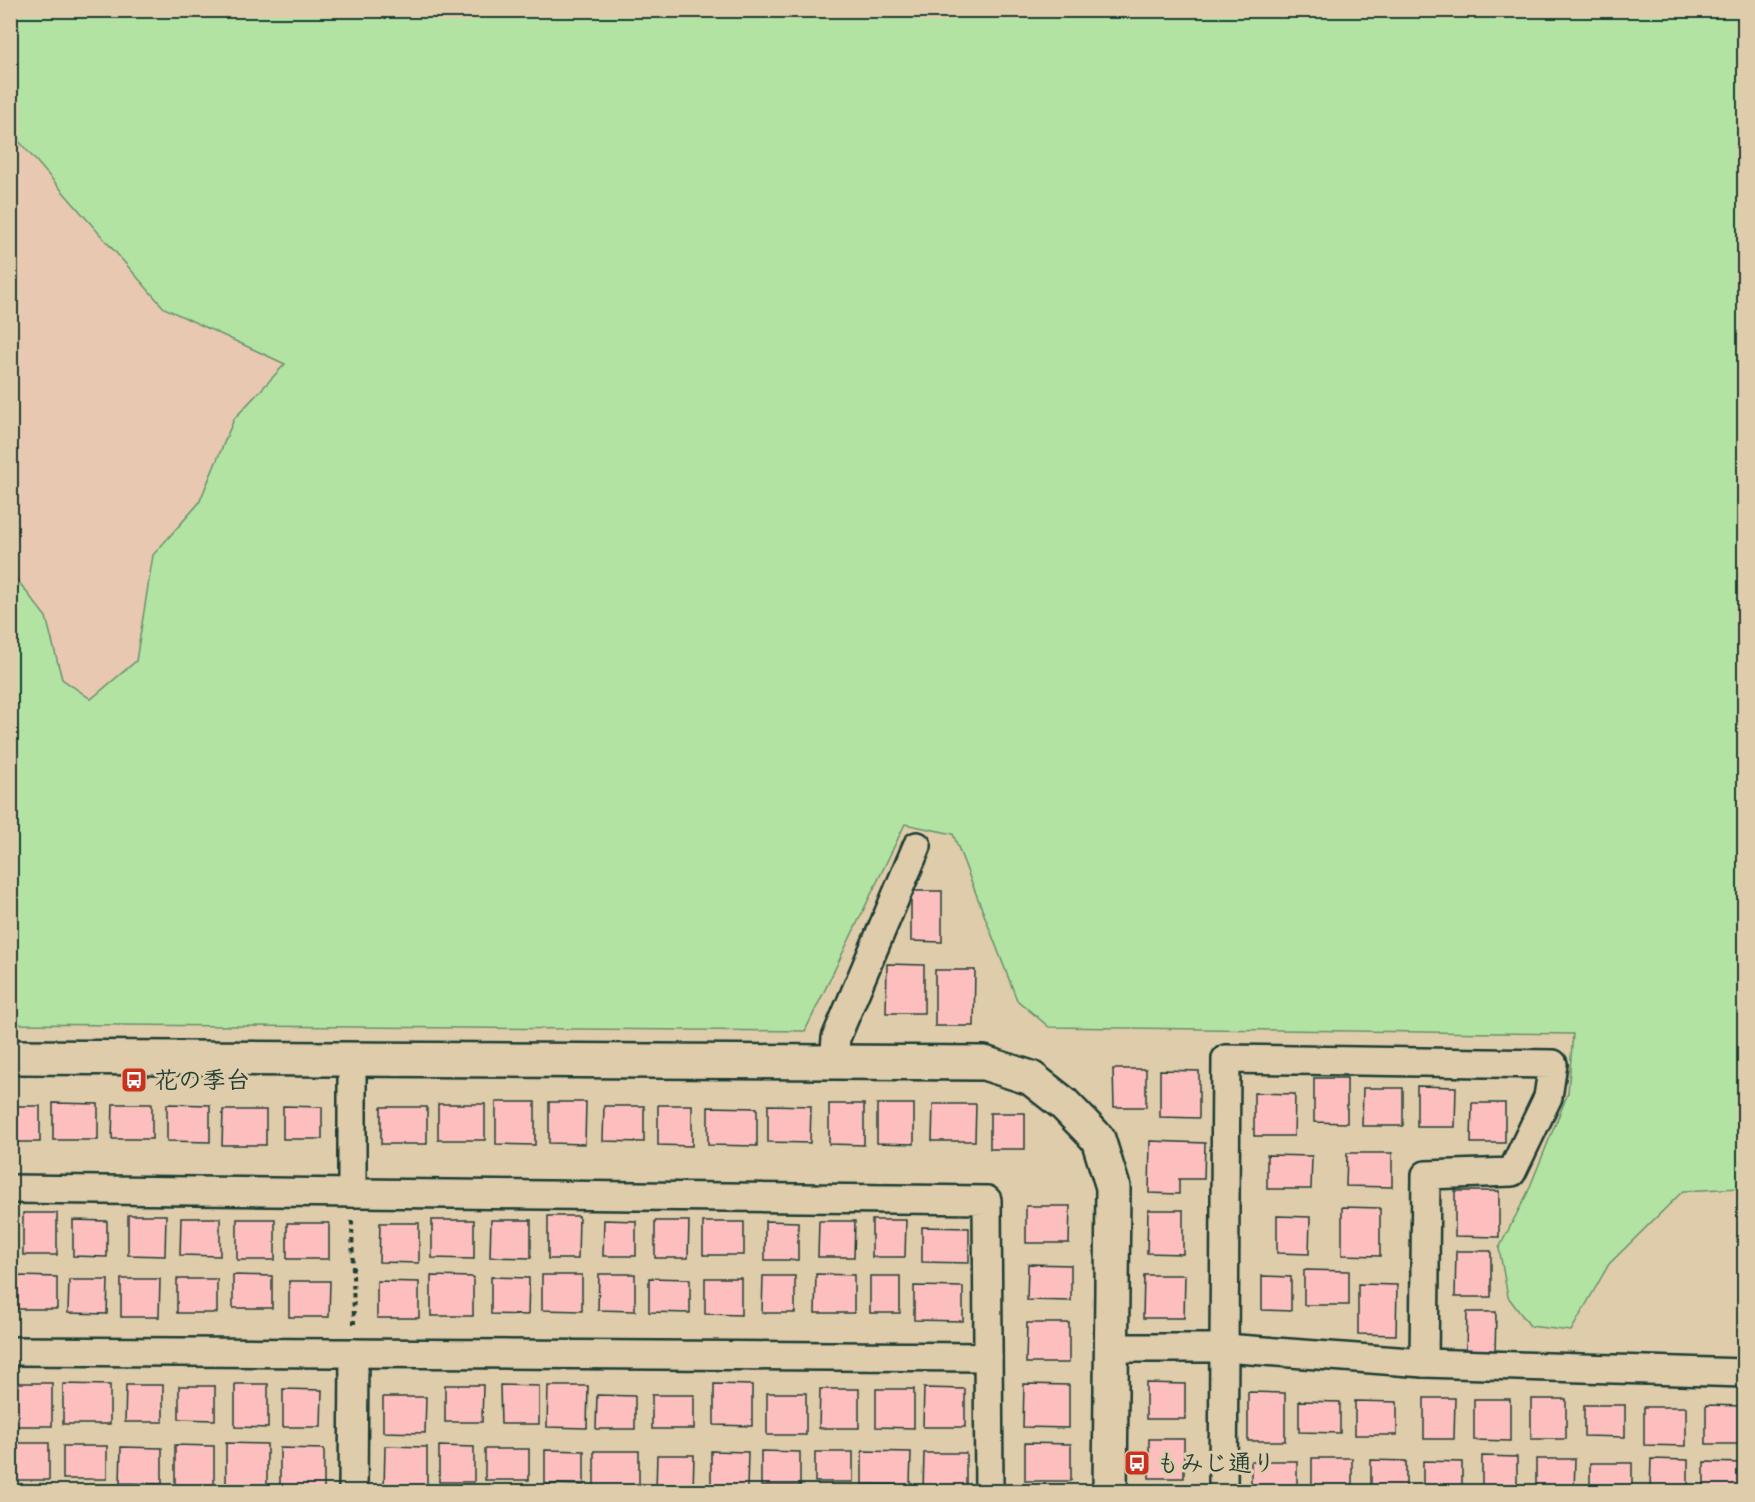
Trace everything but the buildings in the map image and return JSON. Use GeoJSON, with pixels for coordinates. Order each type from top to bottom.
{"type":"FeatureCollection","features":[{"type":"Feature","properties":{"kind":"street"},"geometry":{"type":"LineString","coordinates":[[834,1062],[836,1038],[916,846]]}},
{"type":"Feature","properties":{"kind":"street"},"geometry":{"type":"LineString","coordinates":[[10,1057],[352,1061],[984,1063],[1031,1078],[1064,1104],[1098,1139],[1113,1187],[1110,1491]]}},
{"type":"Feature","properties":{"kind":"street"},"geometry":{"type":"LineString","coordinates":[[1223,1491],[1226,1059],[1553,1064],[1548,1097],[1512,1172],[1426,1175],[1424,1363]]}},
{"type":"Feature","properties":{"kind":"street"},"geometry":{"type":"LineString","coordinates":[[352,1061],[352,1193]]}},
{"type":"Feature","properties":{"kind":"street"},"geometry":{"type":"LineString","coordinates":[[10,1189],[987,1200],[989,1491]]}},
{"type":"Feature","properties":{"kind":"street"},"geometry":{"type":"LineString","coordinates":[[1112,1348],[1224,1348],[1424,1363],[1744,1373]]}},
{"type":"Feature","properties":{"kind":"street"},"geometry":{"type":"LineString","coordinates":[[10,1351],[988,1358]]}},
{"type":"Feature","properties":{"kind":"street"},"geometry":{"type":"LineString","coordinates":[[354,1353],[354,1491]]}},
{"type":"Feature","properties":{"kind":"path"},"geometry":{"type":"LineString","coordinates":[[352,1193],[354,1353]]}},
{"type":"Feature","properties":{"kind":"shaded area"},"geometry":{"type":"Polygon","coordinates":[[[10,132],[164,308],[285,364],[234,419],[199,503],[153,555],[136,661],[90,699],[62,679],[46,617],[11,572],[10,132]]]}},
{"type":"Feature","properties":{"kind":"green space"},"geometry":{"type":"Polygon","coordinates":[[[11,10],[1744,11],[1744,1192],[1740,1188],[1683,1191],[1609,1264],[1571,1331],[1530,1326],[1508,1297],[1499,1248],[1527,1194],[1568,1093],[1573,1034],[1049,1027],[1017,1000],[953,834],[905,824],[805,1031],[11,1024],[11,572],[46,617],[62,679],[91,699],[136,661],[153,555],[199,503],[234,419],[285,364],[164,308],[11,132],[11,10]]]}},
{"type":"Feature","properties":{"kind":"place","name":"花の季台"},"geometry":{"type":"Point","coordinates":[134,1080]}},
{"type":"Feature","properties":{"kind":"place","name":"もみじ通り"},"geometry":{"type":"Point","coordinates":[1137,1463]}}]}
